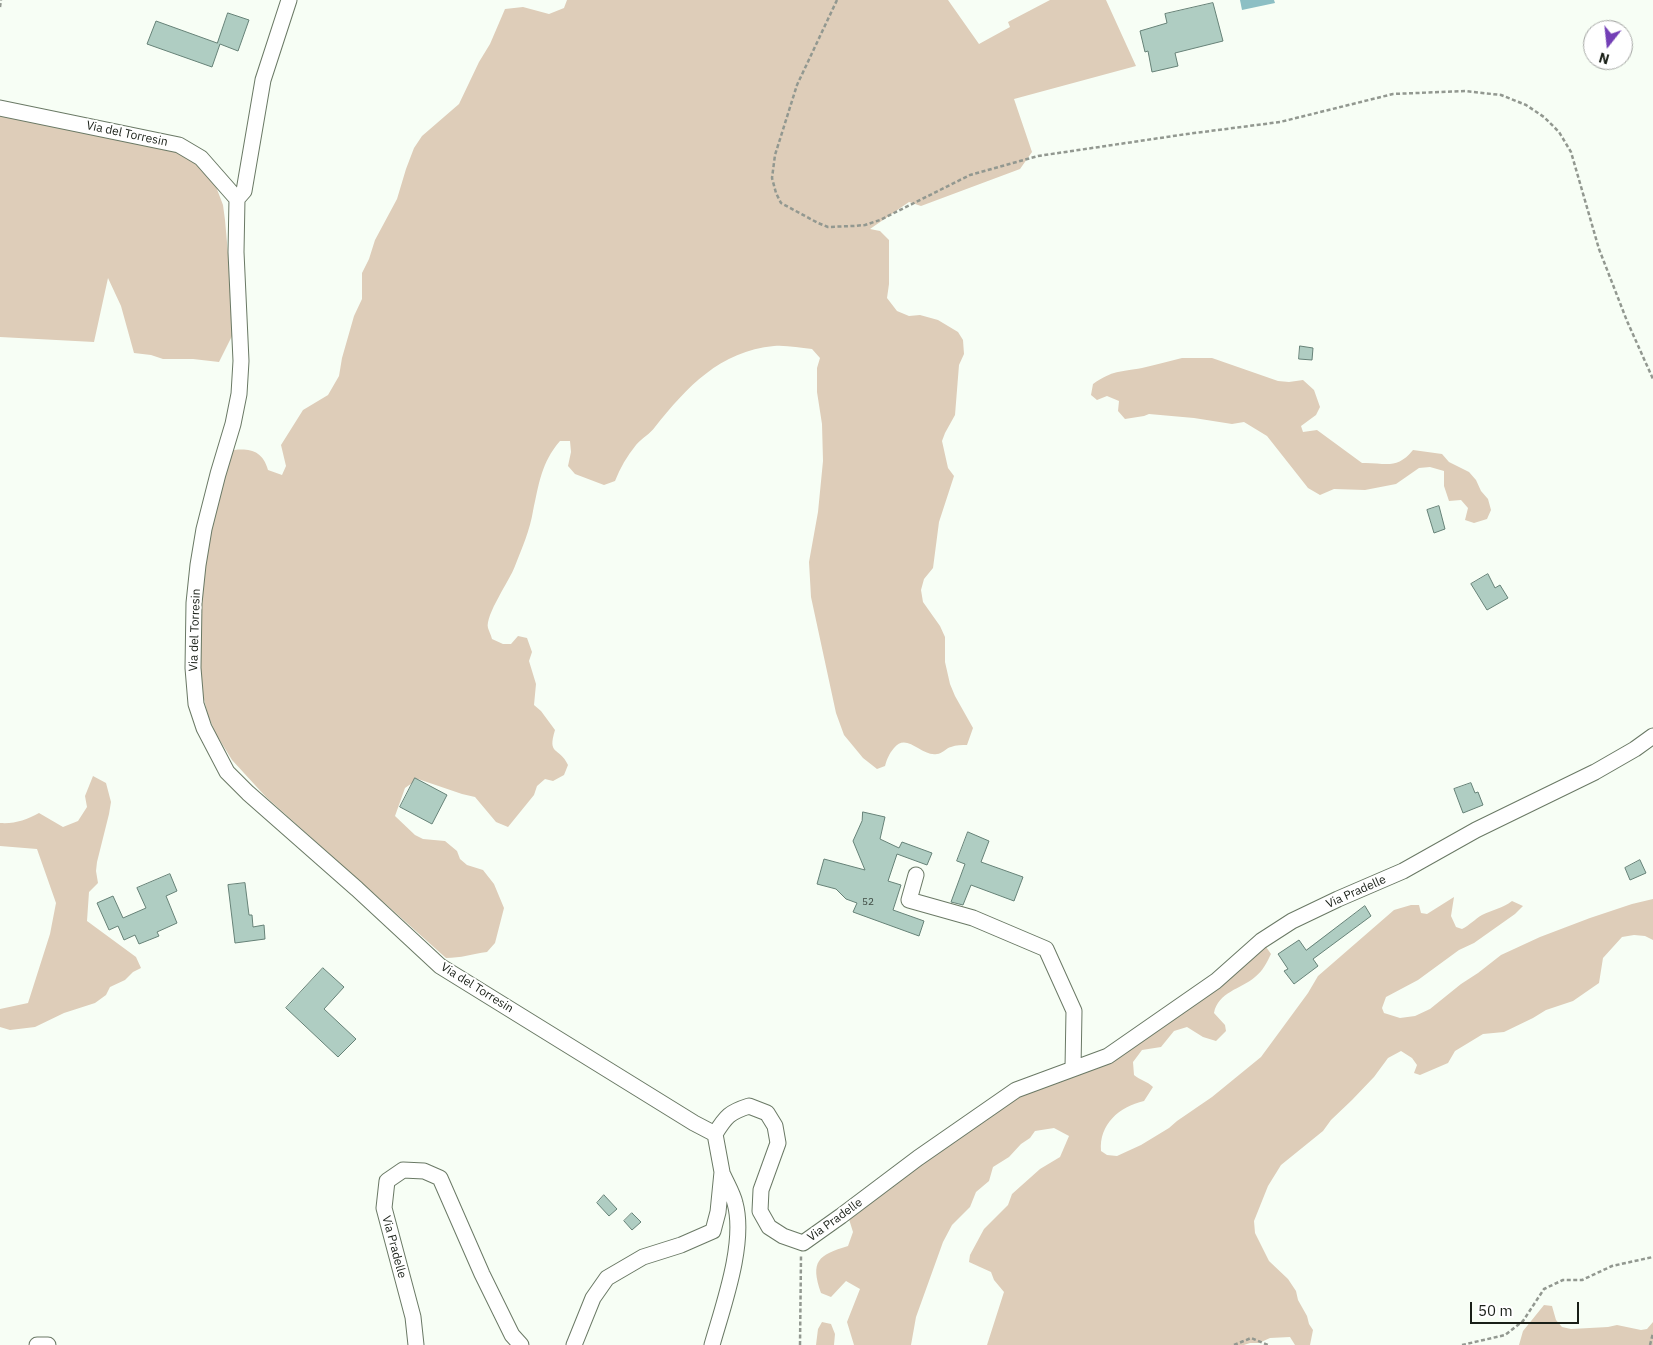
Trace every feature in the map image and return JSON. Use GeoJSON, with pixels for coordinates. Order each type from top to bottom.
{"type":"FeatureCollection","features":[{"type":"Feature","properties":{"kind":"street"},"geometry":{"type":"LineString","coordinates":[[237,199],[244,191],[263,80],[289,0]]}},
{"type":"Feature","properties":{"kind":"street","name":"Via del Torresin"},"geometry":{"type":"LineString","coordinates":[[0,108],[179,145],[201,158],[237,199],[236,252],[241,361],[239,394],[233,424],[204,529],[195,590],[192,642],[196,704],[204,728],[227,772],[248,793],[357,888],[440,966],[694,1123],[715,1134]]}},
{"type":"Feature","properties":{"kind":"street","name":"Via Pradelle"},"geometry":{"type":"LineString","coordinates":[[715,1134],[732,1111],[749,1106],[767,1113],[775,1126],[778,1143],[761,1190],[760,1211],[769,1226],[783,1236],[803,1242],[918,1158],[1016,1090],[1108,1056],[1216,981],[1261,941],[1292,921],[1402,871],[1476,830],[1595,772],[1635,749],[1653,736]]}},
{"type":"Feature","properties":{"kind":"street"},"geometry":{"type":"LineString","coordinates":[[916,875],[909,900],[973,918],[1046,949],[1074,1011],[1073,1068]]}},
{"type":"Feature","properties":{"kind":"street"},"geometry":{"type":"LineString","coordinates":[[712,1345],[736,1255],[737,1236],[736,1204],[722,1172],[715,1134]]}},
{"type":"Feature","properties":{"kind":"street","name":"Via Pradelle"},"geometry":{"type":"LineString","coordinates":[[416,1345],[413,1318],[384,1208],[387,1181],[403,1170],[424,1171],[440,1178],[482,1274],[512,1335],[520,1345]]}},
{"type":"Feature","properties":{"kind":"street"},"geometry":{"type":"LineString","coordinates":[[574,1345],[593,1298],[607,1278],[643,1257],[681,1245],[713,1231],[719,1205],[722,1172]]}},
{"type":"Feature","properties":{"kind":"street"},"geometry":{"type":"LineString","coordinates":[[37,1345],[48,1345]]}},
{"type":"Feature","properties":{"kind":"path"},"geometry":{"type":"LineString","coordinates":[[0,7],[1,0]]}},
{"type":"Feature","properties":{"kind":"path"},"geometry":{"type":"LineString","coordinates":[[837,0],[796,85],[773,164],[772,178],[781,203],[818,223],[828,227],[838,227],[866,224],[880,220],[970,176],[1038,156],[1280,122],[1393,94],[1465,91],[1501,96],[1544,116],[1559,132],[1571,152],[1599,249],[1627,321],[1653,379]]}},
{"type":"Feature","properties":{"kind":"path"},"geometry":{"type":"LineString","coordinates":[[800,1345],[801,1250],[803,1242]]}},
{"type":"Feature","properties":{"kind":"path"},"geometry":{"type":"LineString","coordinates":[[1462,1345],[1505,1335],[1523,1321],[1544,1289],[1563,1280],[1582,1280],[1612,1266],[1653,1257]]}},
{"type":"Feature","properties":{"kind":"path"},"geometry":{"type":"LineString","coordinates":[[1650,1345],[1653,1333]]}},
{"type":"Feature","properties":{"kind":"path"},"geometry":{"type":"LineString","coordinates":[[1234,1345],[1251,1338],[1268,1345]]}},
{"type":"Feature","properties":{"kind":"shaded area"},"geometry":{"type":"Polygon","coordinates":[[[567,0],[948,0],[979,44],[1010,27],[1008,22],[1050,0],[1106,0],[1136,66],[1014,99],[1032,152],[1020,169],[921,206],[909,202],[870,229],[880,231],[889,240],[889,284],[887,298],[897,311],[909,316],[920,315],[938,320],[958,332],[963,340],[964,354],[959,365],[955,415],[942,441],[948,468],[954,476],[939,522],[933,568],[924,579],[921,590],[923,602],[940,626],[945,637],[945,662],[950,684],[973,728],[967,745],[955,746],[939,754],[931,754],[909,744],[899,744],[891,752],[885,766],[877,769],[863,758],[844,735],[836,713],[811,597],[809,562],[818,512],[823,461],[822,424],[817,392],[817,368],[820,358],[812,349],[784,346],[755,349],[737,355],[706,373],[692,385],[633,449],[621,467],[615,481],[604,485],[575,474],[568,466],[571,452],[570,441],[560,441],[549,457],[542,474],[526,539],[490,615],[488,628],[492,639],[503,644],[511,644],[518,636],[527,638],[532,652],[529,661],[536,684],[534,705],[541,711],[555,730],[553,747],[565,759],[568,765],[564,775],[553,781],[545,779],[537,786],[534,795],[508,827],[496,822],[475,797],[418,779],[405,788],[395,816],[415,835],[423,839],[445,841],[457,851],[460,859],[467,865],[483,870],[494,884],[504,908],[495,943],[487,952],[446,958],[266,797],[232,760],[216,734],[208,715],[200,684],[197,656],[204,558],[227,451],[252,451],[262,457],[268,470],[282,475],[286,466],[281,445],[303,410],[328,395],[339,376],[354,316],[362,299],[362,273],[375,240],[397,199],[414,148],[422,136],[459,104],[479,62],[490,44],[505,9],[523,7],[549,14],[564,8],[567,0]]]}},
{"type":"Feature","properties":{"kind":"shaded area"},"geometry":{"type":"Polygon","coordinates":[[[0,112],[153,142],[188,156],[197,162],[215,184],[223,205],[225,220],[230,276],[232,336],[219,362],[193,359],[163,359],[134,353],[121,306],[108,278],[94,342],[0,337],[0,112]]]}},
{"type":"Feature","properties":{"kind":"shaded area"},"geometry":{"type":"Polygon","coordinates":[[[1182,358],[1212,358],[1278,381],[1303,380],[1314,390],[1320,407],[1316,415],[1301,426],[1303,432],[1317,430],[1362,463],[1395,463],[1407,457],[1413,450],[1442,454],[1449,462],[1469,472],[1476,480],[1481,491],[1488,499],[1491,510],[1487,519],[1474,523],[1465,520],[1468,508],[1461,500],[1449,501],[1444,486],[1444,471],[1430,467],[1419,468],[1396,484],[1365,490],[1334,489],[1320,495],[1308,488],[1267,436],[1244,422],[1232,424],[1149,414],[1125,419],[1118,411],[1119,401],[1107,396],[1097,400],[1091,395],[1093,384],[1111,374],[1182,358]]]}},
{"type":"Feature","properties":{"kind":"shaded area"},"geometry":{"type":"Polygon","coordinates":[[[93,776],[106,783],[111,802],[97,862],[98,883],[89,892],[87,921],[136,957],[141,968],[133,972],[125,980],[110,987],[106,995],[95,1003],[64,1013],[35,1027],[10,1030],[0,1027],[0,1009],[28,1003],[50,934],[56,903],[37,849],[0,846],[0,823],[20,821],[39,813],[63,827],[78,821],[87,807],[85,796],[93,776]]]}},
{"type":"Feature","properties":{"kind":"shaded area"},"geometry":{"type":"Polygon","coordinates":[[[1454,897],[1451,916],[1456,927],[1462,929],[1482,915],[1512,901],[1523,906],[1515,914],[1474,943],[1459,950],[1418,980],[1386,997],[1382,1008],[1384,1013],[1400,1018],[1415,1016],[1430,1009],[1501,955],[1540,937],[1590,918],[1653,899],[1653,940],[1645,936],[1622,937],[1603,958],[1599,983],[1573,1001],[1546,1010],[1504,1032],[1483,1034],[1455,1051],[1448,1063],[1420,1075],[1414,1073],[1417,1065],[1412,1058],[1401,1051],[1388,1058],[1374,1077],[1331,1120],[1323,1131],[1281,1165],[1268,1186],[1254,1221],[1255,1233],[1269,1261],[1288,1279],[1296,1291],[1298,1300],[1313,1330],[1310,1345],[1295,1345],[1290,1337],[1270,1338],[1259,1343],[1244,1345],[987,1345],[1004,1292],[994,1280],[991,1272],[969,1262],[970,1255],[984,1229],[1008,1205],[1012,1194],[1040,1169],[1060,1157],[1069,1136],[1054,1128],[1035,1131],[1009,1157],[993,1167],[989,1181],[976,1192],[970,1207],[952,1225],[943,1242],[916,1317],[911,1345],[854,1345],[847,1322],[860,1289],[846,1281],[831,1297],[821,1293],[816,1273],[819,1261],[823,1256],[848,1246],[853,1232],[848,1216],[1012,1098],[1101,1059],[1264,944],[1271,954],[1263,969],[1258,975],[1225,996],[1216,1006],[1214,1013],[1225,1025],[1226,1031],[1216,1041],[1203,1037],[1187,1027],[1174,1031],[1161,1047],[1142,1050],[1133,1062],[1134,1075],[1153,1087],[1144,1101],[1126,1108],[1112,1118],[1103,1133],[1101,1151],[1107,1155],[1117,1156],[1141,1145],[1169,1128],[1212,1097],[1261,1057],[1308,993],[1318,976],[1394,910],[1411,905],[1419,905],[1421,913],[1427,914],[1454,897]]]}},
{"type":"Feature","properties":{"kind":"shaded area"},"geometry":{"type":"Polygon","coordinates":[[[1544,1305],[1552,1306],[1556,1320],[1562,1327],[1571,1329],[1617,1325],[1641,1330],[1647,1329],[1653,1322],[1653,1345],[1519,1345],[1523,1331],[1544,1305]]]}},
{"type":"Feature","properties":{"kind":"shaded area"},"geometry":{"type":"Polygon","coordinates":[[[822,1322],[831,1324],[835,1334],[834,1345],[816,1345],[818,1329],[822,1322]]]}},
{"type":"Feature","properties":{"kind":"water"},"geometry":{"type":"Polygon","coordinates":[[[1240,0],[1274,0],[1275,3],[1242,10],[1240,0]]]}},
{"type":"Feature","properties":{"kind":"building"},"geometry":{"type":"Polygon","coordinates":[[[1213,3],[1223,41],[1175,53],[1178,66],[1152,72],[1148,51],[1145,52],[1140,31],[1167,23],[1165,14],[1213,3]]]}},
{"type":"Feature","properties":{"kind":"building"},"geometry":{"type":"Polygon","coordinates":[[[228,13],[249,20],[238,51],[220,44],[212,67],[147,44],[156,21],[217,43],[228,13]]]}},
{"type":"Feature","properties":{"kind":"building"},"geometry":{"type":"Polygon","coordinates":[[[1300,346],[1313,348],[1312,360],[1299,359],[1300,346]]]}},
{"type":"Feature","properties":{"kind":"building"},"geometry":{"type":"Polygon","coordinates":[[[1439,506],[1445,529],[1434,533],[1427,510],[1439,506]]]}},
{"type":"Feature","properties":{"kind":"building"},"geometry":{"type":"Polygon","coordinates":[[[1488,574],[1495,588],[1500,585],[1508,598],[1487,610],[1471,584],[1488,574]]]}},
{"type":"Feature","properties":{"kind":"building"},"geometry":{"type":"Polygon","coordinates":[[[415,778],[447,795],[432,824],[400,807],[415,778]]]}},
{"type":"Feature","properties":{"kind":"building"},"geometry":{"type":"Polygon","coordinates":[[[1471,783],[1475,793],[1478,792],[1483,805],[1463,813],[1454,789],[1471,783]]]}},
{"type":"Feature","properties":{"kind":"building"},"geometry":{"type":"Polygon","coordinates":[[[863,812],[885,817],[880,839],[899,848],[902,842],[932,853],[927,865],[897,854],[888,881],[901,885],[893,910],[924,921],[919,936],[853,912],[857,903],[846,899],[836,889],[817,884],[824,859],[865,870],[853,841],[862,821],[863,812]]]}},
{"type":"Feature","properties":{"kind":"building"},"geometry":{"type":"Polygon","coordinates":[[[968,832],[989,841],[981,862],[1023,877],[1014,901],[971,885],[963,905],[951,902],[965,864],[957,861],[968,832]]]}},
{"type":"Feature","properties":{"kind":"building"},"geometry":{"type":"Polygon","coordinates":[[[1640,860],[1646,873],[1630,880],[1625,868],[1640,860]]]}},
{"type":"Feature","properties":{"kind":"building"},"geometry":{"type":"Polygon","coordinates":[[[170,874],[177,891],[166,896],[177,923],[157,932],[159,936],[139,944],[135,935],[124,940],[118,926],[109,930],[97,903],[113,896],[123,918],[146,908],[137,888],[170,874]]]}},
{"type":"Feature","properties":{"kind":"building"},"geometry":{"type":"Polygon","coordinates":[[[245,883],[249,915],[252,915],[253,927],[264,925],[265,939],[235,943],[228,885],[245,883]]]}},
{"type":"Feature","properties":{"kind":"building"},"geometry":{"type":"Polygon","coordinates":[[[1365,906],[1371,916],[1313,959],[1318,966],[1294,984],[1284,971],[1288,969],[1278,954],[1299,940],[1306,950],[1365,906]]]}},
{"type":"Feature","properties":{"kind":"building"},"geometry":{"type":"Polygon","coordinates":[[[323,968],[344,987],[324,1009],[356,1039],[338,1057],[286,1008],[323,968]]]}},
{"type":"Feature","properties":{"kind":"building"},"geometry":{"type":"Polygon","coordinates":[[[604,1195],[617,1209],[609,1216],[597,1203],[604,1195]]]}},
{"type":"Feature","properties":{"kind":"building"},"geometry":{"type":"Polygon","coordinates":[[[632,1213],[641,1222],[632,1230],[624,1221],[632,1213]]]}}]}
